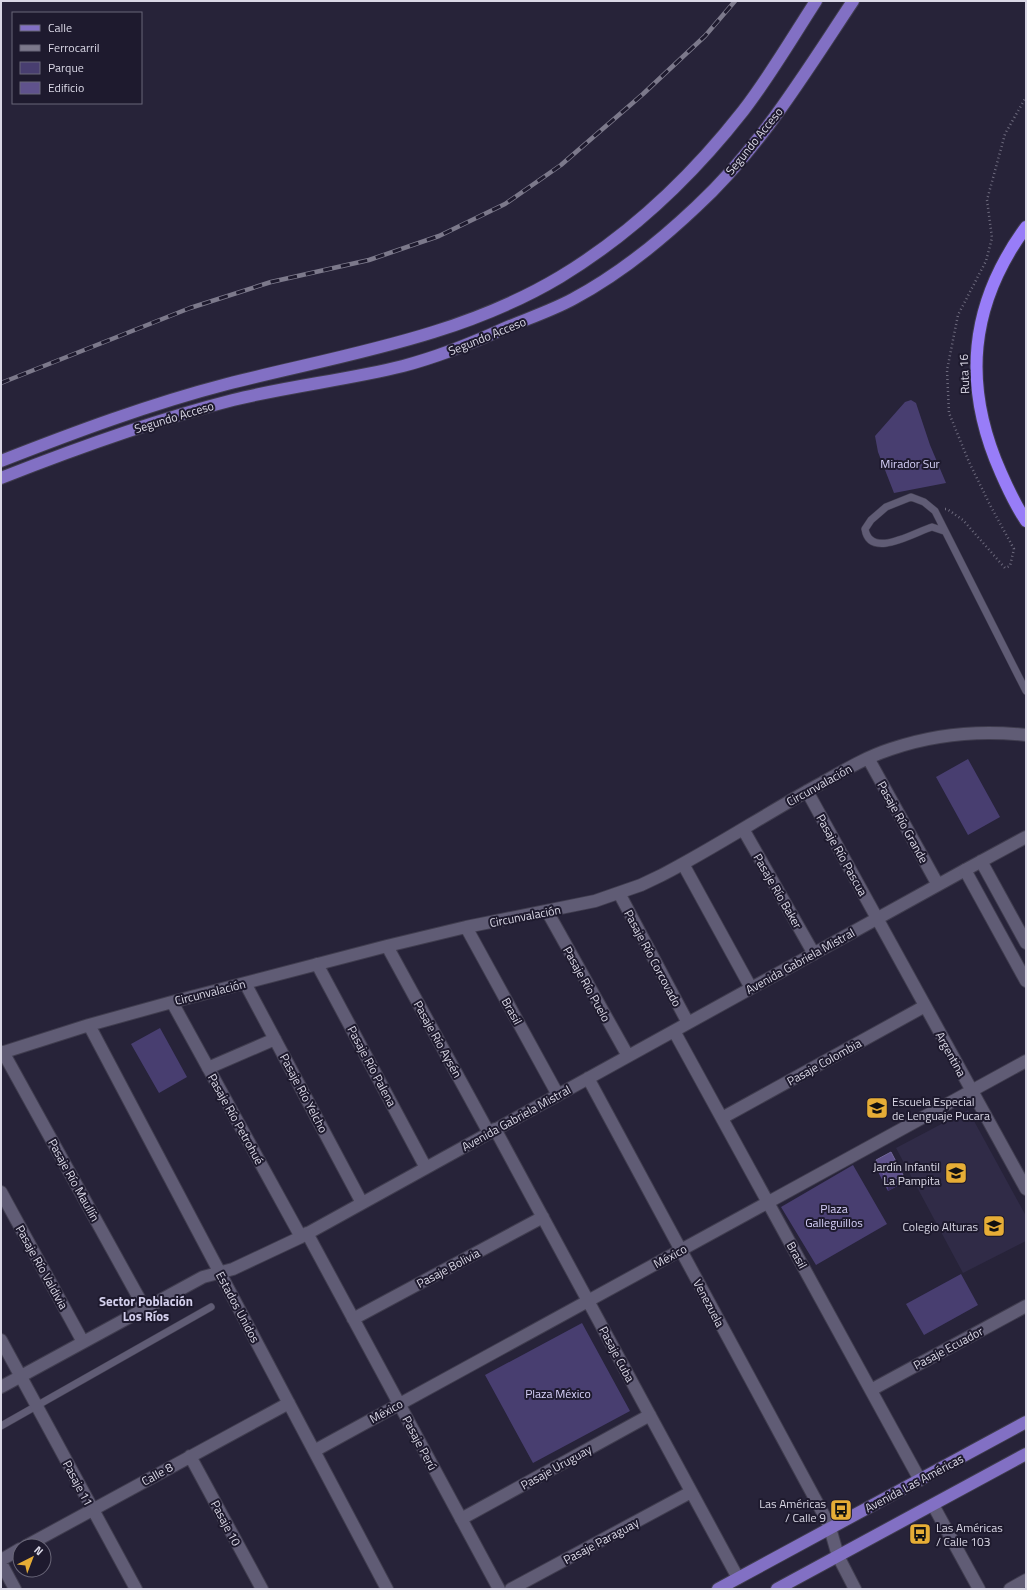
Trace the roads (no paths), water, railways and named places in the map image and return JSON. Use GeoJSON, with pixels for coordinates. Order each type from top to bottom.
{"type":"FeatureCollection","features":[{"type":"Feature","properties":{"kind":"highway","name":"Ruta 16"},"geometry":{"type":"LineString","coordinates":[[1026,228],[1002,265],[988,295],[980,324],[976,366],[980,408],[989,443],[1012,497],[1026,521]]}},
{"type":"Feature","properties":{"kind":"main road","name":"Segundo Acceso"},"geometry":{"type":"LineString","coordinates":[[1,461],[100,424],[183,396],[433,334],[498,309],[553,281],[587,260],[614,240],[668,194],[696,166],[722,137],[749,103],[816,1]]}},
{"type":"Feature","properties":{"kind":"main road","name":"Segundo Acceso"},"geometry":{"type":"LineString","coordinates":[[1,478],[145,425],[198,409],[261,393],[369,374],[404,366],[474,343],[573,300],[642,253],[697,206],[722,181],[774,118],[852,1]]}},
{"type":"Feature","properties":{"kind":"main road","name":"Avenida Las Américas"},"geometry":{"type":"LineString","coordinates":[[718,1589],[1026,1422]]}},
{"type":"Feature","properties":{"kind":"main road"},"geometry":{"type":"LineString","coordinates":[[777,1589],[1026,1454]]}},
{"type":"Feature","properties":{"kind":"street","name":"Circunvalación"},"geometry":{"type":"LineString","coordinates":[[2,1052],[89,1025],[172,1002],[387,946],[466,927],[595,901],[641,885],[683,864],[807,790],[868,758],[890,749],[937,737],[983,732],[1026,735]]}},
{"type":"Feature","properties":{"kind":"street","name":"Pasaje Río Grande"},"geometry":{"type":"LineString","coordinates":[[868,758],[938,885]]}},
{"type":"Feature","properties":{"kind":"street","name":"Pasaje Río Pascua"},"geometry":{"type":"LineString","coordinates":[[807,790],[877,919]]}},
{"type":"Feature","properties":{"kind":"street","name":"Pasaje Río Baker"},"geometry":{"type":"LineString","coordinates":[[743,829],[814,954]]}},
{"type":"Feature","properties":{"kind":"street","name":"Avenida Gabriela Mistral"},"geometry":{"type":"LineString","coordinates":[[1,1387],[203,1277],[221,1273],[304,1235],[1026,837]]}},
{"type":"Feature","properties":{"kind":"street"},"geometry":{"type":"LineString","coordinates":[[981,861],[1026,943]]}},
{"type":"Feature","properties":{"kind":"street"},"geometry":{"type":"LineString","coordinates":[[683,864],[751,988]]}},
{"type":"Feature","properties":{"kind":"street"},"geometry":{"type":"LineString","coordinates":[[965,870],[1026,981]]}},
{"type":"Feature","properties":{"kind":"street","name":"Pasaje Río Corcovado"},"geometry":{"type":"LineString","coordinates":[[618,893],[688,1023]]}},
{"type":"Feature","properties":{"kind":"street","name":"Pasaje Río Puelo"},"geometry":{"type":"LineString","coordinates":[[547,911],[628,1056]]}},
{"type":"Feature","properties":{"kind":"street","name":"Argentina"},"geometry":{"type":"LineString","coordinates":[[877,919],[1026,1189]]}},
{"type":"Feature","properties":{"kind":"street","name":"Brasil"},"geometry":{"type":"LineString","coordinates":[[466,927],[558,1095]]}},
{"type":"Feature","properties":{"kind":"street","name":"Pasaje Río Aysén"},"geometry":{"type":"LineString","coordinates":[[387,946],[492,1131]]}},
{"type":"Feature","properties":{"kind":"street","name":"Pasaje Río Palena"},"geometry":{"type":"LineString","coordinates":[[317,964],[426,1168]]}},
{"type":"Feature","properties":{"kind":"street","name":"Pasaje Río Yelcho"},"geometry":{"type":"LineString","coordinates":[[245,983],[362,1203]]}},
{"type":"Feature","properties":{"kind":"street","name":"Pasaje Río Petrohué"},"geometry":{"type":"LineString","coordinates":[[172,1002],[208,1068],[304,1235]]}},
{"type":"Feature","properties":{"kind":"street","name":"Pasaje Colombia"},"geometry":{"type":"LineString","coordinates":[[722,1118],[925,1006]]}},
{"type":"Feature","properties":{"kind":"street","name":"Estados Unidos"},"geometry":{"type":"LineString","coordinates":[[89,1025],[387,1589]]}},
{"type":"Feature","properties":{"kind":"street","name":"Brasil"},"geometry":{"type":"LineString","coordinates":[[674,1031],[920,1480]]}},
{"type":"Feature","properties":{"kind":"street"},"geometry":{"type":"LineString","coordinates":[[208,1068],[275,1039]]}},
{"type":"Feature","properties":{"kind":"street","name":"Pasaje Río Maullín"},"geometry":{"type":"LineString","coordinates":[[2,1052],[144,1309]]}},
{"type":"Feature","properties":{"kind":"street","name":"México"},"geometry":{"type":"LineString","coordinates":[[314,1451],[1026,1061]]}},
{"type":"Feature","properties":{"kind":"street","name":"Venezuela"},"geometry":{"type":"LineString","coordinates":[[588,1078],[830,1528],[838,1556],[855,1589]]}},
{"type":"Feature","properties":{"kind":"street","name":"Pasaje Cuba"},"geometry":{"type":"LineString","coordinates":[[492,1131],[543,1217],[738,1578]]}},
{"type":"Feature","properties":{"kind":"street","name":"Pasaje Río Valdivia"},"geometry":{"type":"LineString","coordinates":[[1,1192],[83,1342]]}},
{"type":"Feature","properties":{"kind":"street","name":"Pasaje Bolivia"},"geometry":{"type":"LineString","coordinates":[[353,1319],[543,1217]]}},
{"type":"Feature","properties":{"kind":"street","name":"Pasaje Perú"},"geometry":{"type":"LineString","coordinates":[[304,1235],[353,1319],[499,1589]]}},
{"type":"Feature","properties":{"kind":"street","name":"Pasaje Ecuador"},"geometry":{"type":"LineString","coordinates":[[871,1390],[1026,1306]]}},
{"type":"Feature","properties":{"kind":"street","name":"Pasaje 11"},"geometry":{"type":"LineString","coordinates":[[1,1340],[136,1589]]}},
{"type":"Feature","properties":{"kind":"street","name":"Calle 8"},"geometry":{"type":"LineString","coordinates":[[41,1538],[289,1403]]}},
{"type":"Feature","properties":{"kind":"street","name":"Pasaje Uruguay"},"geometry":{"type":"LineString","coordinates":[[461,1519],[650,1415]]}},
{"type":"Feature","properties":{"kind":"street","name":"Pasaje 10"},"geometry":{"type":"LineString","coordinates":[[190,1456],[262,1589]]}},
{"type":"Feature","properties":{"kind":"street","name":"Pasaje Paraguay"},"geometry":{"type":"LineString","coordinates":[[511,1589],[692,1492]]}},
{"type":"Feature","properties":{"kind":"street"},"geometry":{"type":"LineString","coordinates":[[933,1505],[979,1589]]}},
{"type":"Feature","properties":{"kind":"street"},"geometry":{"type":"LineString","coordinates":[[12,1554],[1,1561],[15,1589]]}},
{"type":"Feature","properties":{"kind":"street"},"geometry":{"type":"LineString","coordinates":[[1010,1589],[1026,1580]]}},
{"type":"Feature","properties":{"kind":"lane"},"geometry":{"type":"LineString","coordinates":[[944,531],[932,527],[894,542],[878,543],[871,541],[866,536],[865,529],[871,520],[886,507],[910,498],[924,502],[935,511],[1026,691]]}},
{"type":"Feature","properties":{"kind":"lane"},"geometry":{"type":"LineString","coordinates":[[1,1426],[212,1308]]}},
{"type":"Feature","properties":{"kind":"railway"},"geometry":{"type":"LineString","coordinates":[[1,383],[190,308],[271,282],[369,260],[439,236],[505,204],[561,165],[643,94],[705,36],[735,1]]}},
{"type":"Feature","properties":{"kind":"place","name":"Escuela Especial de Lenguaje Pucara"},"geometry":{"type":"Point","coordinates":[877,1108]}},
{"type":"Feature","properties":{"kind":"place","name":"Jardín Infantil La Pampita"},"geometry":{"type":"Point","coordinates":[956,1173]}},
{"type":"Feature","properties":{"kind":"place","name":"Colegio Alturas"},"geometry":{"type":"Point","coordinates":[994,1226]}},
{"type":"Feature","properties":{"kind":"place","name":"Las Américas / Calle 9"},"geometry":{"type":"Point","coordinates":[841,1510]}},
{"type":"Feature","properties":{"kind":"place","name":"Las Américas / Calle 103"},"geometry":{"type":"Point","coordinates":[920,1534]}},
{"type":"Feature","properties":{"kind":"district","name":"Sector Población Los Ríos"},"geometry":{"type":"Point","coordinates":[146,1308]}},
{"type":"Feature","properties":{"kind":"park label","name":"Mirador Sur"},"geometry":{"type":"Point","coordinates":[910,463]}},
{"type":"Feature","properties":{"kind":"park label","name":"Plaza Galleguillos"},"geometry":{"type":"Point","coordinates":[834,1215]}},
{"type":"Feature","properties":{"kind":"park label","name":"Plaza México"},"geometry":{"type":"Point","coordinates":[558,1393]}}]}
